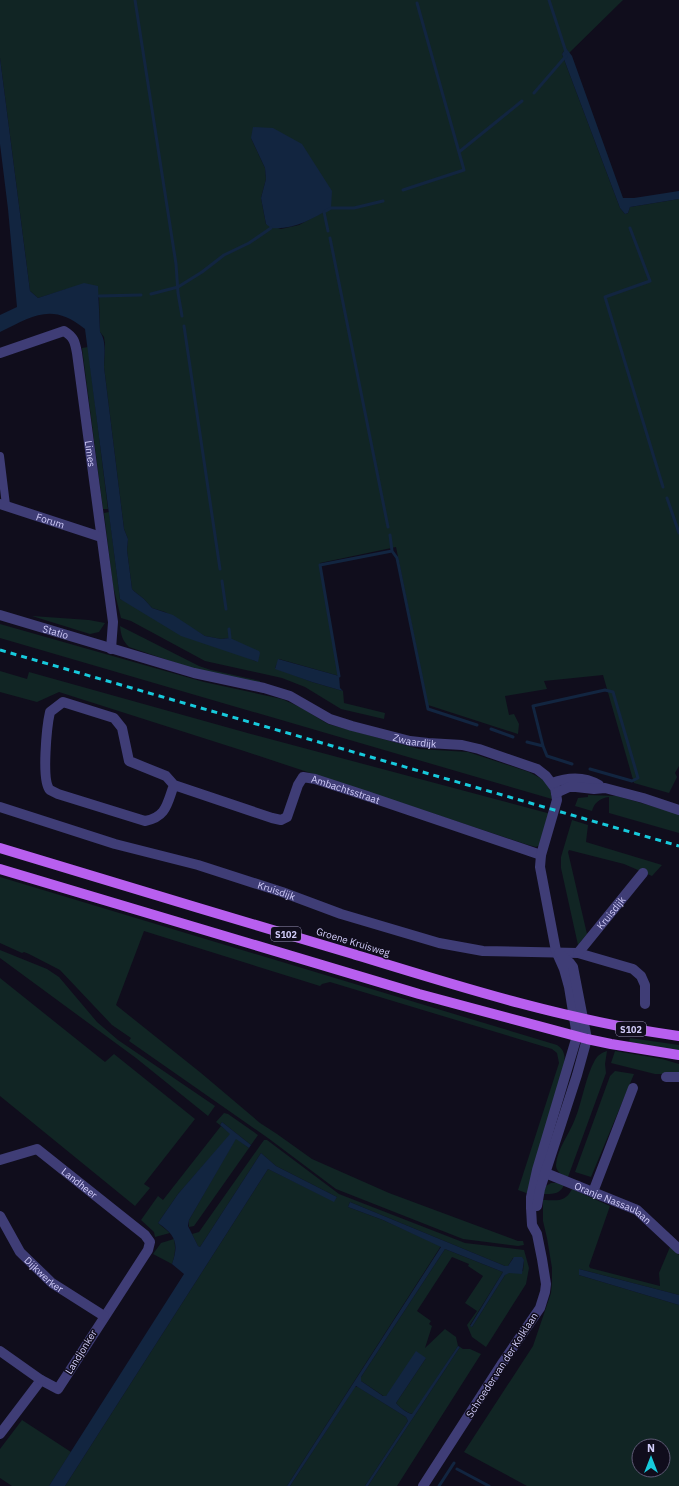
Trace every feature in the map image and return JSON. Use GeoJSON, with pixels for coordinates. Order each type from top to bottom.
{"type":"FeatureCollection","features":[{"type":"Feature","properties":{"kind":"main road","name":"Groene Kruisweg"},"geometry":{"type":"LineString","coordinates":[[0,848],[402,969],[529,1005],[574,1017],[679,1036]]}},
{"type":"Feature","properties":{"kind":"main road","name":"S102"},"geometry":{"type":"LineString","coordinates":[[0,869],[420,994],[587,1039],[679,1055]]}},
{"type":"Feature","properties":{"kind":"street","name":"Limes"},"geometry":{"type":"LineString","coordinates":[[0,353],[64,331],[70,335],[75,343],[113,622],[111,649]]}},
{"type":"Feature","properties":{"kind":"street"},"geometry":{"type":"LineString","coordinates":[[0,456],[3,504]]}},
{"type":"Feature","properties":{"kind":"street","name":"Forum"},"geometry":{"type":"LineString","coordinates":[[3,504],[101,536]]}},
{"type":"Feature","properties":{"kind":"street","name":"Statio"},"geometry":{"type":"LineString","coordinates":[[0,615],[111,649]]}},
{"type":"Feature","properties":{"kind":"street","name":"Zwaardijk"},"geometry":{"type":"LineString","coordinates":[[111,649],[194,673],[264,688],[290,696],[330,719],[352,726],[410,741],[462,745],[480,749],[537,769],[546,776],[552,783],[556,793],[556,800],[553,816],[541,855],[540,867],[556,951],[564,969],[569,987],[577,1036]]}},
{"type":"Feature","properties":{"kind":"street","name":"Ambachtsstraat"},"geometry":{"type":"LineString","coordinates":[[174,785],[163,813],[154,820],[145,821],[58,794],[50,790],[45,780],[47,724],[50,712],[63,702],[114,718],[122,728],[129,761],[166,776],[174,785],[272,818],[282,820],[287,817],[298,785],[303,777],[315,779],[368,796],[541,855]]}},
{"type":"Feature","properties":{"kind":"street"},"geometry":{"type":"LineString","coordinates":[[552,783],[573,778],[595,783],[604,788],[679,810]]}},
{"type":"Feature","properties":{"kind":"street"},"geometry":{"type":"LineString","coordinates":[[556,793],[569,787],[576,786],[594,789],[604,788]]}},
{"type":"Feature","properties":{"kind":"street","name":"Kruisdijk"},"geometry":{"type":"LineString","coordinates":[[0,807],[108,842],[198,866],[282,892],[341,914],[439,943],[483,951],[556,951],[576,953],[633,969],[641,976],[645,985],[645,1004]]}},
{"type":"Feature","properties":{"kind":"street","name":"Kruisdijk"},"geometry":{"type":"LineString","coordinates":[[576,953],[643,873]]}},
{"type":"Feature","properties":{"kind":"street"},"geometry":{"type":"LineString","coordinates":[[556,951],[573,967],[587,1039]]}},
{"type":"Feature","properties":{"kind":"street","name":"Schroeder van der Kolklaan"},"geometry":{"type":"LineString","coordinates":[[542,1172],[577,1036]]}},
{"type":"Feature","properties":{"kind":"street","name":"Schroeder van der Kolklaan"},"geometry":{"type":"LineString","coordinates":[[423,1486],[503,1362],[540,1308],[546,1284],[537,1234],[532,1225],[531,1208],[533,1189],[542,1172],[587,1039]]}},
{"type":"Feature","properties":{"kind":"street"},"geometry":{"type":"LineString","coordinates":[[666,1077],[679,1077]]}},
{"type":"Feature","properties":{"kind":"street"},"geometry":{"type":"LineString","coordinates":[[592,1192],[633,1088]]}},
{"type":"Feature","properties":{"kind":"street","name":"Landheer"},"geometry":{"type":"LineString","coordinates":[[0,1160],[37,1149],[145,1235],[150,1242]]}},
{"type":"Feature","properties":{"kind":"street","name":"Oranje Nassaulaan"},"geometry":{"type":"LineString","coordinates":[[542,1172],[638,1210],[679,1249]]}},
{"type":"Feature","properties":{"kind":"street","name":"Dijkwerker"},"geometry":{"type":"LineString","coordinates":[[0,1216],[20,1252],[46,1278],[104,1316]]}},
{"type":"Feature","properties":{"kind":"street","name":"Landjonker"},"geometry":{"type":"LineString","coordinates":[[41,1380],[58,1389],[148,1250],[150,1242]]}},
{"type":"Feature","properties":{"kind":"street"},"geometry":{"type":"LineString","coordinates":[[0,1351],[41,1380],[0,1434]]}},
{"type":"Feature","properties":{"kind":"green space"},"geometry":{"type":"Polygon","coordinates":[[[0,0],[623,0],[569,53],[566,48],[562,54],[620,208],[625,214],[628,213],[630,207],[679,199],[679,766],[675,773],[677,777],[669,793],[634,783],[603,675],[544,681],[547,689],[505,696],[509,715],[514,714],[519,724],[518,734],[428,705],[396,547],[320,563],[339,676],[279,659],[275,668],[312,682],[343,691],[344,703],[385,713],[384,719],[341,709],[305,687],[282,678],[205,661],[131,621],[121,618],[113,586],[104,513],[109,512],[120,599],[257,662],[230,638],[221,639],[205,636],[165,612],[152,608],[132,589],[127,550],[128,539],[124,529],[104,367],[105,344],[104,337],[100,332],[99,296],[67,289],[38,298],[30,291],[0,58],[0,0]],[[251,138],[265,168],[266,179],[261,198],[266,224],[281,229],[299,225],[331,208],[251,138]]]}},
{"type":"Feature","properties":{"kind":"green space"},"geometry":{"type":"Polygon","coordinates":[[[88,347],[108,509],[103,509],[82,348],[88,347]]]}},
{"type":"Feature","properties":{"kind":"green space"},"geometry":{"type":"Polygon","coordinates":[[[32,616],[89,620],[105,623],[99,632],[90,634],[32,616]]]}},
{"type":"Feature","properties":{"kind":"green space"},"geometry":{"type":"Polygon","coordinates":[[[0,624],[204,682],[282,699],[300,707],[328,724],[419,749],[468,752],[529,772],[544,780],[550,787],[552,799],[0,638],[0,624]]]}},
{"type":"Feature","properties":{"kind":"green space"},"geometry":{"type":"Polygon","coordinates":[[[120,626],[199,666],[260,681],[260,684],[191,668],[129,647],[122,637],[120,626]]]}},
{"type":"Feature","properties":{"kind":"green space"},"geometry":{"type":"Polygon","coordinates":[[[0,671],[27,679],[29,672],[251,734],[551,814],[542,844],[536,847],[59,692],[37,702],[0,692],[0,671]]]}},
{"type":"Feature","properties":{"kind":"green space"},"geometry":{"type":"Polygon","coordinates":[[[588,795],[617,796],[679,814],[679,833],[609,813],[609,797],[598,801],[592,811],[575,806],[578,798],[588,797],[588,795]]]}},
{"type":"Feature","properties":{"kind":"green space"},"geometry":{"type":"Polygon","coordinates":[[[572,820],[588,825],[586,842],[662,865],[652,876],[624,864],[569,850],[568,852],[587,934],[578,945],[561,868],[561,857],[572,820]]]}},
{"type":"Feature","properties":{"kind":"green space"},"geometry":{"type":"Polygon","coordinates":[[[0,877],[560,1047],[564,1053],[565,1060],[563,1072],[529,1194],[518,1190],[559,1063],[557,1053],[552,1049],[330,982],[320,986],[144,931],[116,1005],[201,1073],[260,1123],[312,1159],[389,1193],[518,1241],[523,1241],[524,1245],[518,1246],[463,1239],[336,1189],[268,1138],[129,1041],[131,1038],[112,1025],[60,970],[29,954],[24,952],[22,953],[0,943],[0,877]]]}},
{"type":"Feature","properties":{"kind":"green space"},"geometry":{"type":"Polygon","coordinates":[[[0,950],[47,969],[59,977],[97,1022],[118,1040],[215,1106],[208,1116],[136,1058],[0,958],[0,950]]]}},
{"type":"Feature","properties":{"kind":"green space"},"geometry":{"type":"Polygon","coordinates":[[[0,978],[105,1062],[114,1054],[195,1119],[144,1184],[150,1188],[135,1206],[0,1096],[0,978]]]}},
{"type":"Feature","properties":{"kind":"green space"},"geometry":{"type":"Polygon","coordinates":[[[630,1038],[679,1045],[679,1051],[629,1042],[630,1038]]]}},
{"type":"Feature","properties":{"kind":"green space"},"geometry":{"type":"Polygon","coordinates":[[[607,1051],[605,1064],[606,1073],[568,1177],[557,1170],[557,1159],[561,1147],[575,1119],[592,1066],[601,1053],[607,1051]]]}},
{"type":"Feature","properties":{"kind":"green space"},"geometry":{"type":"Polygon","coordinates":[[[615,1051],[662,1059],[679,1064],[679,1074],[655,1074],[611,1063],[615,1051]]]}},
{"type":"Feature","properties":{"kind":"green space"},"geometry":{"type":"Polygon","coordinates":[[[615,1071],[634,1074],[591,1177],[575,1172],[610,1076],[615,1071]]]}},
{"type":"Feature","properties":{"kind":"green space"},"geometry":{"type":"Polygon","coordinates":[[[224,1113],[228,1114],[258,1135],[251,1145],[222,1122],[220,1125],[216,1122],[224,1113]]]}},
{"type":"Feature","properties":{"kind":"green space"},"geometry":{"type":"Polygon","coordinates":[[[221,1126],[231,1134],[178,1194],[158,1223],[170,1233],[155,1237],[154,1232],[141,1220],[158,1196],[163,1200],[221,1126]]]}},
{"type":"Feature","properties":{"kind":"green space"},"geometry":{"type":"Polygon","coordinates":[[[236,1138],[249,1148],[194,1226],[189,1227],[189,1220],[236,1138]]]}},
{"type":"Feature","properties":{"kind":"green space"},"geometry":{"type":"Polygon","coordinates":[[[264,1140],[267,1140],[339,1194],[465,1243],[524,1250],[529,1268],[526,1284],[486,1347],[472,1337],[467,1325],[477,1311],[465,1303],[483,1276],[468,1266],[469,1264],[452,1257],[417,1311],[431,1321],[429,1324],[432,1326],[425,1348],[445,1329],[456,1337],[458,1346],[413,1414],[408,1412],[396,1403],[426,1358],[385,1397],[361,1381],[361,1377],[445,1249],[503,1272],[470,1325],[472,1327],[505,1275],[507,1273],[523,1271],[524,1260],[513,1258],[508,1266],[505,1266],[350,1202],[348,1207],[383,1220],[441,1246],[287,1486],[65,1486],[268,1169],[334,1201],[337,1197],[276,1166],[261,1153],[200,1247],[198,1246],[192,1234],[199,1232],[264,1140]]]}},
{"type":"Feature","properties":{"kind":"green space"},"geometry":{"type":"Polygon","coordinates":[[[551,1183],[564,1185],[558,1192],[543,1194],[546,1186],[551,1183]]]}},
{"type":"Feature","properties":{"kind":"green space"},"geometry":{"type":"Polygon","coordinates":[[[572,1189],[610,1206],[589,1266],[590,1268],[660,1286],[659,1273],[670,1247],[679,1255],[679,1295],[579,1269],[579,1275],[679,1305],[679,1486],[527,1486],[464,1452],[533,1346],[551,1293],[552,1281],[552,1268],[543,1221],[543,1200],[560,1200],[566,1197],[572,1189]]]}},
{"type":"Feature","properties":{"kind":"green space"},"geometry":{"type":"Polygon","coordinates":[[[174,1239],[175,1252],[172,1264],[153,1254],[161,1243],[174,1239]]]}},
{"type":"Feature","properties":{"kind":"green space"},"geometry":{"type":"Polygon","coordinates":[[[460,1347],[463,1349],[470,1349],[481,1354],[397,1486],[368,1486],[460,1347]]]}},
{"type":"Feature","properties":{"kind":"green space"},"geometry":{"type":"Polygon","coordinates":[[[355,1387],[358,1387],[406,1417],[408,1421],[365,1486],[290,1486],[355,1387]]]}},
{"type":"Feature","properties":{"kind":"green space"},"geometry":{"type":"Polygon","coordinates":[[[22,1420],[71,1452],[49,1486],[12,1486],[0,1478],[0,1449],[22,1420]]]}},
{"type":"Feature","properties":{"kind":"water"},"geometry":{"type":"Polygon","coordinates":[[[566,48],[572,56],[623,198],[634,198],[679,191],[679,199],[630,207],[628,213],[625,214],[620,208],[562,54],[566,48]]]}},
{"type":"Feature","properties":{"kind":"water"},"geometry":{"type":"Polygon","coordinates":[[[0,58],[30,291],[38,298],[84,283],[98,286],[100,332],[104,340],[104,367],[124,529],[128,539],[127,550],[132,589],[152,608],[173,615],[205,636],[221,639],[230,638],[259,651],[258,662],[181,636],[120,599],[85,329],[62,316],[42,314],[0,332],[0,315],[17,307],[8,209],[0,144],[0,58]]]}},
{"type":"Feature","properties":{"kind":"water"},"geometry":{"type":"Polygon","coordinates":[[[253,127],[273,128],[302,144],[332,191],[331,208],[310,220],[287,227],[271,228],[266,224],[261,198],[266,179],[265,168],[251,138],[253,127]]]}},
{"type":"Feature","properties":{"kind":"water"},"geometry":{"type":"Polygon","coordinates":[[[278,659],[339,676],[340,688],[343,691],[275,669],[278,659]]]}},
{"type":"Feature","properties":{"kind":"water"},"geometry":{"type":"Polygon","coordinates":[[[222,1122],[251,1145],[249,1148],[236,1139],[189,1220],[188,1226],[198,1246],[200,1247],[261,1153],[276,1166],[337,1197],[334,1202],[268,1169],[65,1486],[49,1486],[184,1274],[172,1264],[175,1245],[172,1236],[158,1223],[178,1194],[230,1134],[220,1125],[222,1122]]]}},
{"type":"Feature","properties":{"kind":"water"},"geometry":{"type":"Polygon","coordinates":[[[350,1202],[505,1266],[508,1266],[514,1257],[522,1257],[524,1260],[522,1274],[509,1273],[505,1275],[472,1327],[470,1326],[503,1272],[445,1249],[361,1377],[361,1381],[383,1396],[386,1396],[416,1351],[426,1358],[396,1403],[403,1410],[412,1414],[458,1346],[460,1347],[368,1486],[365,1486],[408,1421],[406,1417],[356,1386],[290,1486],[287,1486],[441,1247],[383,1220],[348,1207],[350,1202]]]}},
{"type":"Feature","properties":{"kind":"water"},"geometry":{"type":"Polygon","coordinates":[[[579,1269],[679,1295],[679,1305],[579,1275],[579,1269]]]}},
{"type":"Feature","properties":{"kind":"waterway"},"geometry":{"type":"LineString","coordinates":[[135,0],[176,264],[178,293],[182,316]]}},
{"type":"Feature","properties":{"kind":"waterway"},"geometry":{"type":"LineString","coordinates":[[549,0],[566,52]]}},
{"type":"Feature","properties":{"kind":"waterway"},"geometry":{"type":"LineString","coordinates":[[403,190],[464,170],[417,3]]}},
{"type":"Feature","properties":{"kind":"waterway"},"geometry":{"type":"LineString","coordinates":[[534,93],[566,56]]}},
{"type":"Feature","properties":{"kind":"waterway"},"geometry":{"type":"LineString","coordinates":[[459,152],[522,101]]}},
{"type":"Feature","properties":{"kind":"waterway"},"geometry":{"type":"LineString","coordinates":[[328,231],[324,212],[331,208],[354,208],[383,201]]}},
{"type":"Feature","properties":{"kind":"waterway"},"geometry":{"type":"LineString","coordinates":[[151,294],[178,287],[202,272],[224,255],[249,243],[271,228]]}},
{"type":"Feature","properties":{"kind":"waterway"},"geometry":{"type":"LineString","coordinates":[[630,228],[650,281],[605,297],[663,487]]}},
{"type":"Feature","properties":{"kind":"waterway"},"geometry":{"type":"LineString","coordinates":[[330,238],[388,527]]}},
{"type":"Feature","properties":{"kind":"waterway"},"geometry":{"type":"LineString","coordinates":[[99,296],[141,295]]}},
{"type":"Feature","properties":{"kind":"waterway"},"geometry":{"type":"LineString","coordinates":[[184,326],[220,569]]}},
{"type":"Feature","properties":{"kind":"waterway"},"geometry":{"type":"LineString","coordinates":[[667,498],[679,533]]}},
{"type":"Feature","properties":{"kind":"waterway"},"geometry":{"type":"LineString","coordinates":[[339,676],[320,565],[392,551],[390,535]]}},
{"type":"Feature","properties":{"kind":"waterway"},"geometry":{"type":"LineString","coordinates":[[392,551],[397,558],[428,709],[477,725]]}},
{"type":"Feature","properties":{"kind":"waterway"},"geometry":{"type":"LineString","coordinates":[[222,581],[226,609]]}},
{"type":"Feature","properties":{"kind":"waterway"},"geometry":{"type":"LineString","coordinates":[[229,629],[230,638]]}},
{"type":"Feature","properties":{"kind":"waterway"},"geometry":{"type":"LineString","coordinates":[[543,746],[533,706],[605,690],[613,692],[638,778],[632,781],[590,769]]}},
{"type":"Feature","properties":{"kind":"waterway"},"geometry":{"type":"LineString","coordinates":[[491,729],[513,737]]}},
{"type":"Feature","properties":{"kind":"waterway"},"geometry":{"type":"LineString","coordinates":[[527,742],[543,746],[547,756],[572,764]]}},
{"type":"Feature","properties":{"kind":"waterway"},"geometry":{"type":"LineString","coordinates":[[439,1486],[454,1463]]}},
{"type":"Feature","properties":{"kind":"waterway"},"geometry":{"type":"LineString","coordinates":[[457,1469],[489,1486]]}},
{"type":"Feature","properties":{"kind":"railway"},"geometry":{"type":"LineString","coordinates":[[0,650],[679,846]]}}]}
